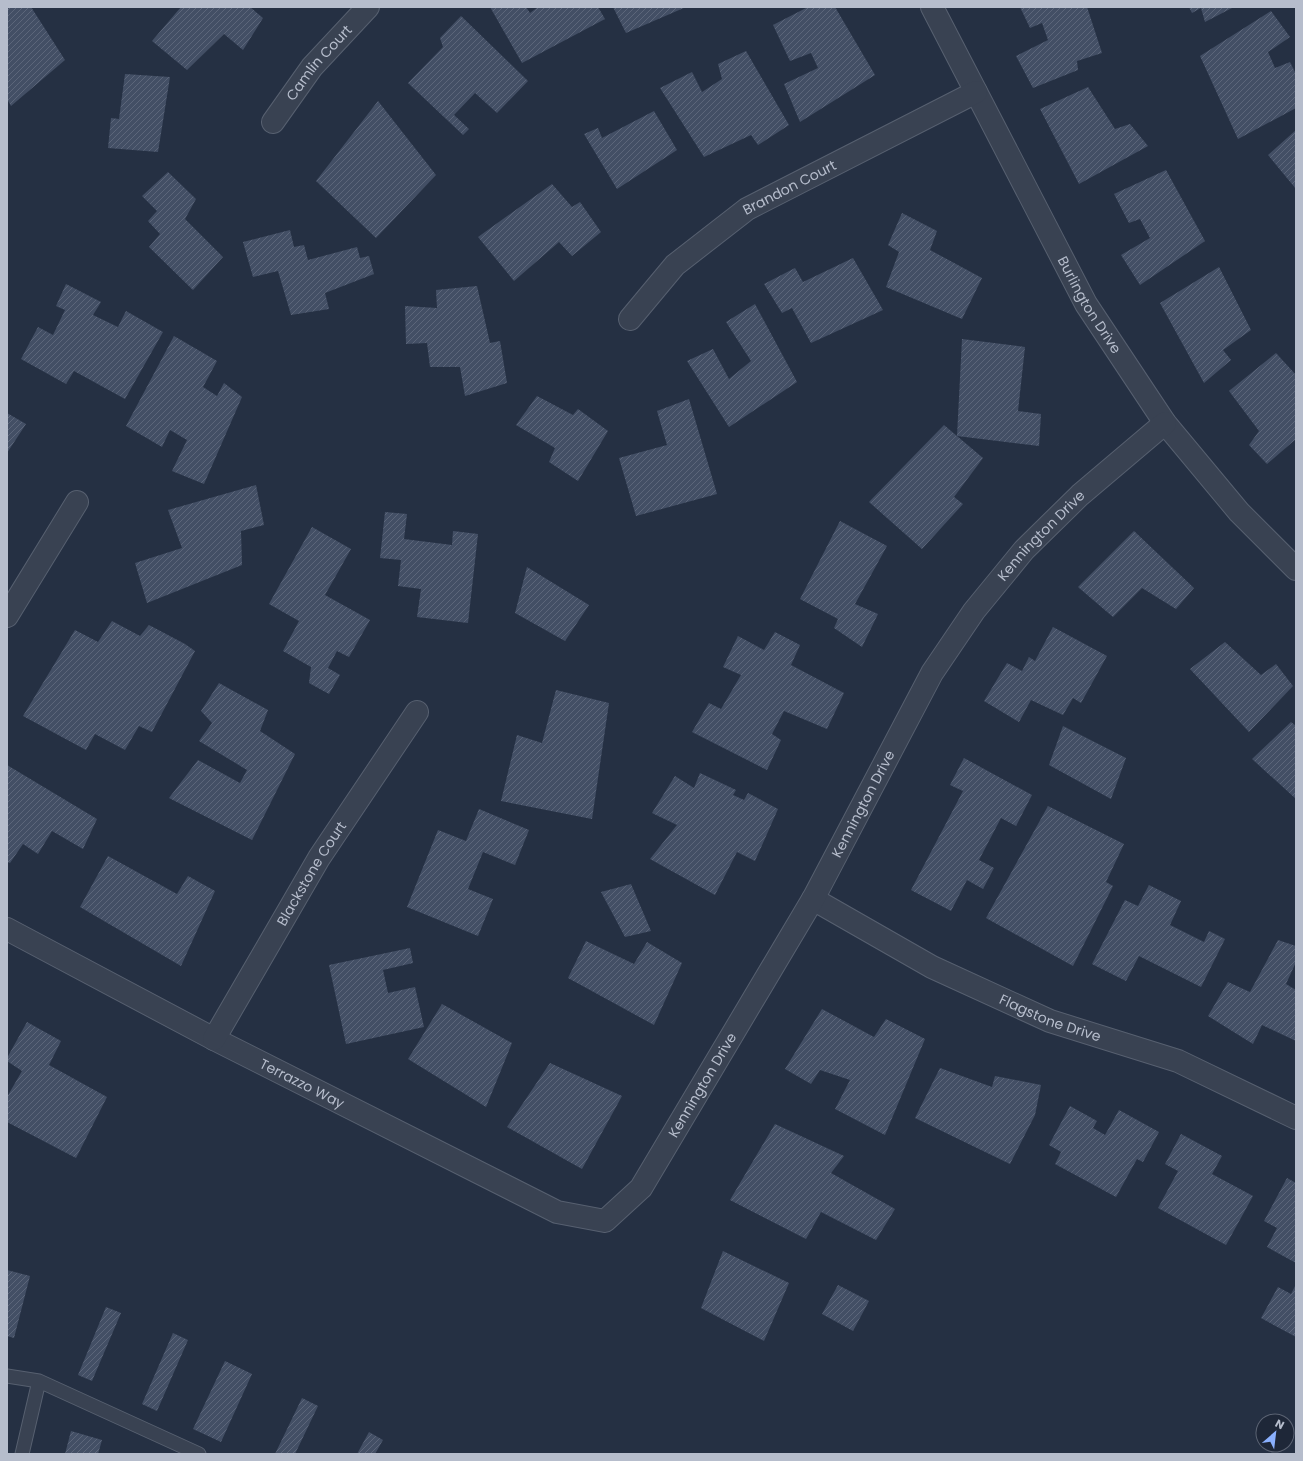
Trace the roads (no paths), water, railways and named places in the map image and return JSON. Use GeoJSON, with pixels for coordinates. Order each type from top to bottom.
{"type":"FeatureCollection","features":[{"type":"Feature","properties":{"kind":"street","name":"Camlin Court"},"geometry":{"type":"LineString","coordinates":[[273,122],[312,68],[368,7]]}},
{"type":"Feature","properties":{"kind":"street","name":"Burlington Drive"},"geometry":{"type":"LineString","coordinates":[[932,7],[1086,304],[1165,423],[1239,512],[1296,569]]}},
{"type":"Feature","properties":{"kind":"street","name":"Brandon Court"},"geometry":{"type":"LineString","coordinates":[[630,319],[676,265],[747,209],[976,92]]}},
{"type":"Feature","properties":{"kind":"street","name":"Kennington Drive"},"geometry":{"type":"LineString","coordinates":[[605,1221],[640,1188],[813,899],[932,673],[974,611],[1024,550],[1080,495],[1165,423]]}},
{"type":"Feature","properties":{"kind":"street"},"geometry":{"type":"LineString","coordinates":[[7,616],[77,502]]}},
{"type":"Feature","properties":{"kind":"street","name":"Blackstone Court"},"geometry":{"type":"LineString","coordinates":[[214,1039],[318,858],[417,712]]}},
{"type":"Feature","properties":{"kind":"street","name":"Flagstone Drive"},"geometry":{"type":"LineString","coordinates":[[813,899],[932,967],[1050,1021],[1178,1061],[1296,1118]]}},
{"type":"Feature","properties":{"kind":"street","name":"Terrazzo Way"},"geometry":{"type":"LineString","coordinates":[[7,929],[214,1039],[557,1212],[605,1221]]}},
{"type":"Feature","properties":{"kind":"lane"},"geometry":{"type":"LineString","coordinates":[[7,1376],[40,1381],[199,1454]]}},
{"type":"Feature","properties":{"kind":"lane"},"geometry":{"type":"LineString","coordinates":[[22,1454],[40,1381]]}}]}
